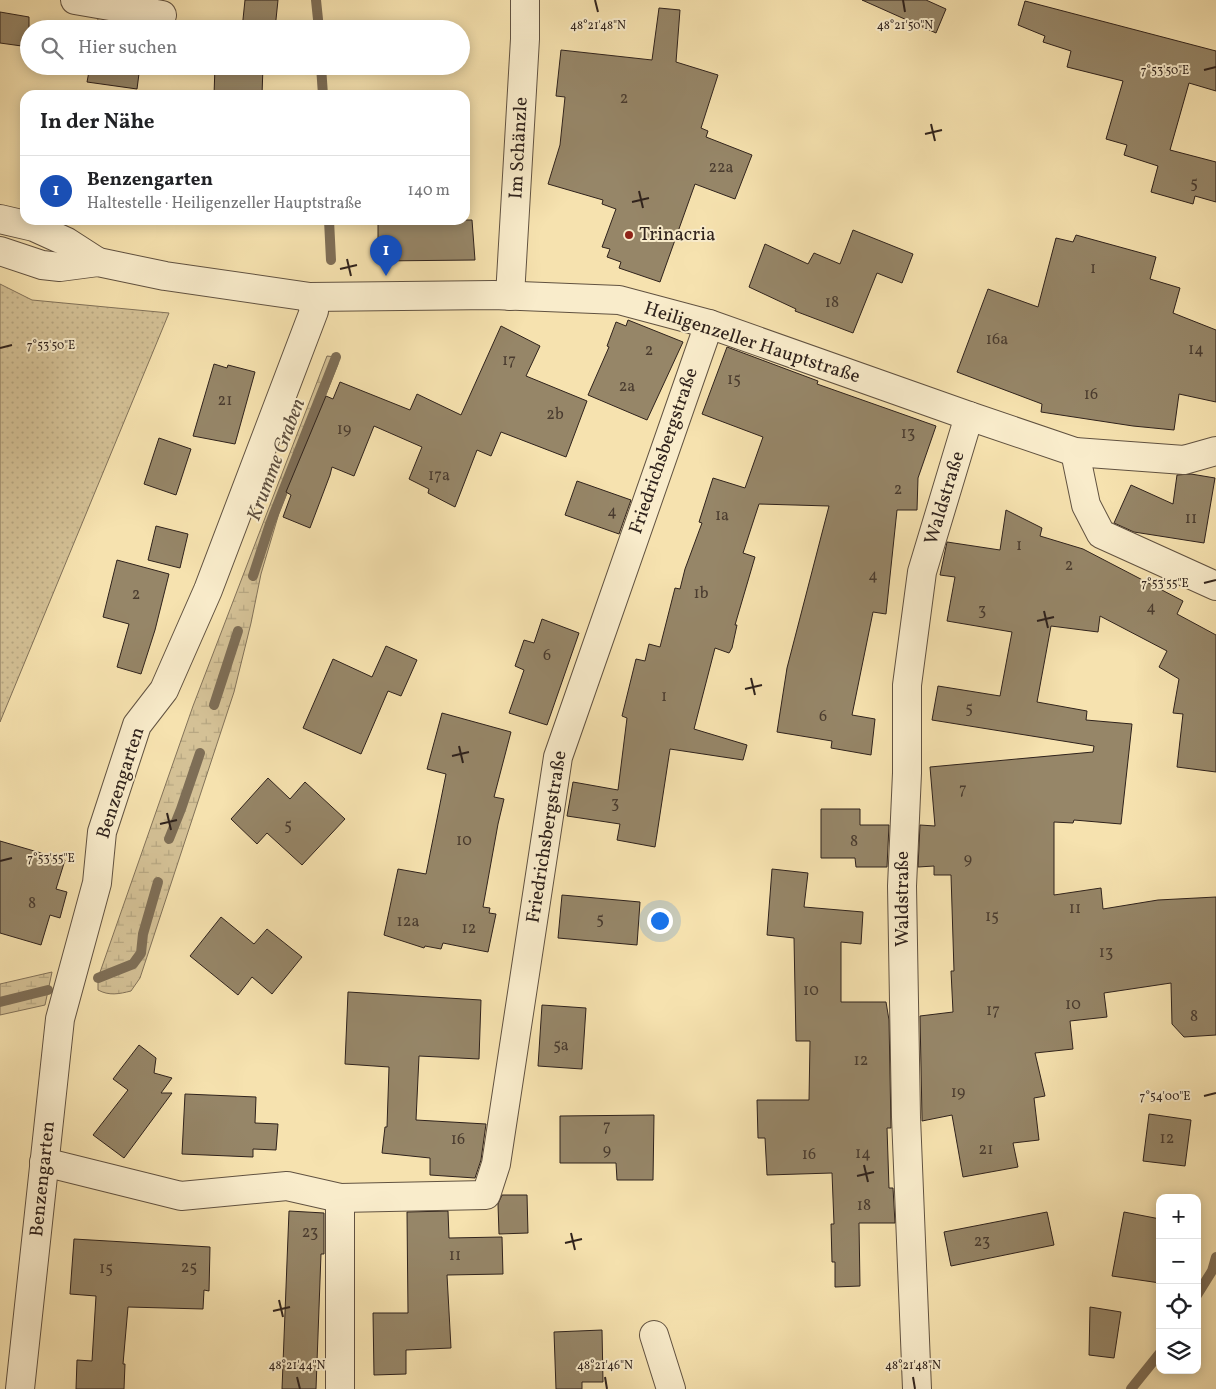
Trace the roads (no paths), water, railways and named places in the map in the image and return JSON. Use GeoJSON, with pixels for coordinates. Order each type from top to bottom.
{"type":"FeatureCollection","features":[{"type":"Feature","properties":{"kind":"street"},"geometry":{"type":"LineString","coordinates":[[75,0],[162,15]]}},
{"type":"Feature","properties":{"kind":"street","name":"Im Schänzle"},"geometry":{"type":"LineString","coordinates":[[510,296],[525,39],[525,0]]}},
{"type":"Feature","properties":{"kind":"street","name":"Heiligenzeller Hauptstraße"},"geometry":{"type":"LineString","coordinates":[[0,220],[20,224]]}},
{"type":"Feature","properties":{"kind":"street","name":"Heiligenzeller Hauptstraße"},"geometry":{"type":"LineString","coordinates":[[24,225],[34,227],[67,242],[98,262]]}},
{"type":"Feature","properties":{"kind":"street","name":"Heiligenzeller Hauptstraße"},"geometry":{"type":"LineString","coordinates":[[0,250],[42,265],[60,267],[98,262],[164,276],[310,297],[510,296],[620,300],[709,324],[1075,452],[1184,460],[1216,451]]}},
{"type":"Feature","properties":{"kind":"street","name":"Benzengarten"},"geometry":{"type":"LineString","coordinates":[[20,1389],[60,1019],[97,883],[102,832],[137,725],[164,690],[208,590],[314,311],[310,297]]}},
{"type":"Feature","properties":{"kind":"street","name":"Friedrichsbergstraße"},"geometry":{"type":"LineString","coordinates":[[44,1162],[181,1196],[287,1186],[340,1198],[486,1195],[496,1164],[558,757],[709,324]]}},
{"type":"Feature","properties":{"kind":"street","name":"Waldstraße"},"geometry":{"type":"LineString","coordinates":[[917,1389],[906,1117],[902,895],[907,773],[907,685],[922,572],[970,416]]}},
{"type":"Feature","properties":{"kind":"street"},"geometry":{"type":"LineString","coordinates":[[1075,452],[1086,505],[1101,534],[1216,586]]}},
{"type":"Feature","properties":{"kind":"street"},"geometry":{"type":"LineString","coordinates":[[340,1198],[340,1389]]}},
{"type":"Feature","properties":{"kind":"street"},"geometry":{"type":"LineString","coordinates":[[654,1335],[671,1389]]}},
{"type":"Feature","properties":{"kind":"waterway","name":"Krumme Graben"},"geometry":{"type":"LineString","coordinates":[[316,0],[318,20]]}},
{"type":"Feature","properties":{"kind":"waterway","name":"Krumme Graben"},"geometry":{"type":"LineString","coordinates":[[322,75],[323,90]]}},
{"type":"Feature","properties":{"kind":"waterway","name":"Krumme Graben"},"geometry":{"type":"LineString","coordinates":[[329,225],[331,260]]}},
{"type":"Feature","properties":{"kind":"waterway","name":"Krumme Graben"},"geometry":{"type":"LineString","coordinates":[[253,576],[270,524],[336,357]]}},
{"type":"Feature","properties":{"kind":"waterway","name":"Krumme Graben"},"geometry":{"type":"LineString","coordinates":[[214,705],[238,631]]}},
{"type":"Feature","properties":{"kind":"waterway","name":"Krumme Graben"},"geometry":{"type":"LineString","coordinates":[[169,839],[200,753]]}},
{"type":"Feature","properties":{"kind":"waterway","name":"Krumme Graben"},"geometry":{"type":"LineString","coordinates":[[98,978],[133,964],[141,953],[143,934],[158,882]]}},
{"type":"Feature","properties":{"kind":"waterway","name":"Krumme Graben"},"geometry":{"type":"LineString","coordinates":[[0,1002],[48,990]]}},
{"type":"Feature","properties":{"kind":"waterway"},"geometry":{"type":"LineString","coordinates":[[1201,1289],[1212,1271],[1216,1257]]}},
{"type":"Feature","properties":{"kind":"waterway"},"geometry":{"type":"LineString","coordinates":[[1131,1389],[1156,1358]]}},
{"type":"Feature","properties":{"kind":"place","name":"Trinacria"},"geometry":{"type":"Point","coordinates":[629,235]}},
{"type":"Feature","properties":{"kind":"place","name":"Benzengarten"},"geometry":{"type":"Point","coordinates":[386,276]}}]}
